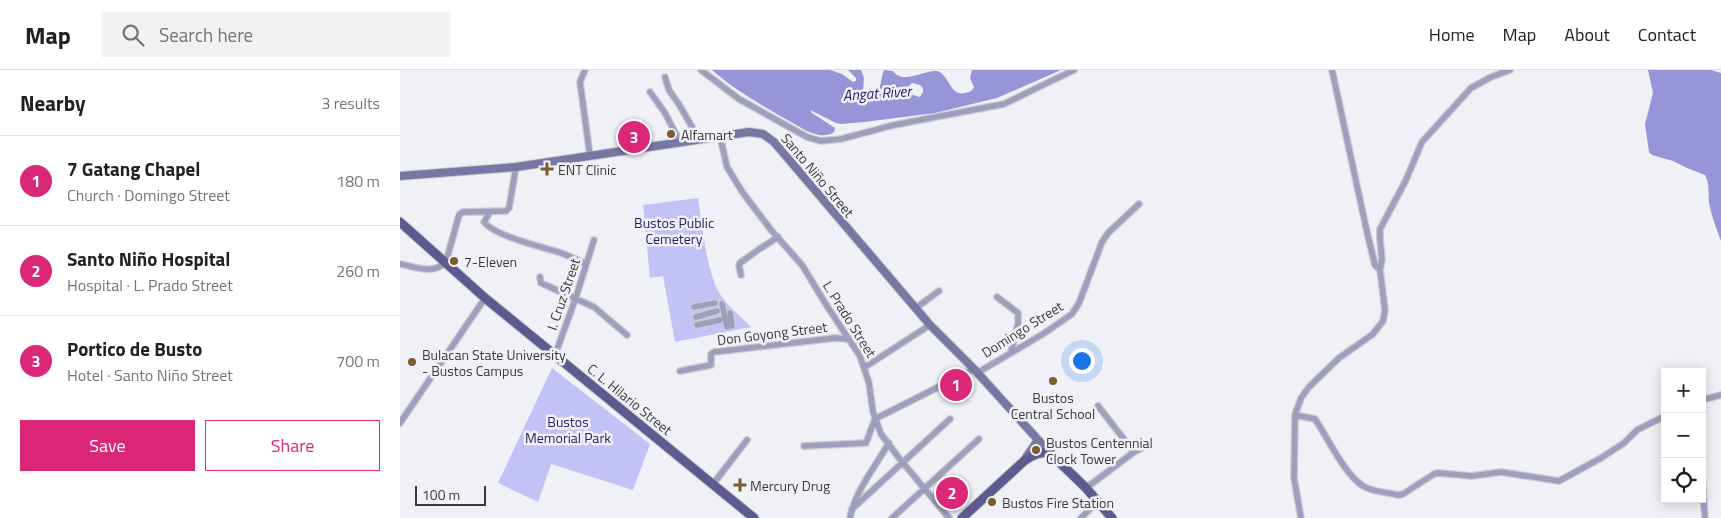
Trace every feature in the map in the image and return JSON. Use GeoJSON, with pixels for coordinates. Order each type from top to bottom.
{"type":"FeatureCollection","features":[{"type":"Feature","properties":{"kind":"main road","name":"C. L. Hilario Street"},"geometry":{"type":"LineString","coordinates":[[400,222],[485,298],[754,518]]}},
{"type":"Feature","properties":{"kind":"main road"},"geometry":{"type":"LineString","coordinates":[[962,518],[1024,461],[1036,454],[1046,452],[1050,453],[1086,488],[1112,518]]}},
{"type":"Feature","properties":{"kind":"street"},"geometry":{"type":"LineString","coordinates":[[585,70],[580,82],[590,156]]}},
{"type":"Feature","properties":{"kind":"street"},"geometry":{"type":"LineString","coordinates":[[701,70],[739,99],[808,137],[821,141],[841,139],[894,125],[1004,104],[1074,70]]}},
{"type":"Feature","properties":{"kind":"street"},"geometry":{"type":"LineString","coordinates":[[1332,70],[1367,232],[1375,265],[1380,270]]}},
{"type":"Feature","properties":{"kind":"street"},"geometry":{"type":"LineString","coordinates":[[1301,518],[1294,478],[1295,415],[1301,398],[1309,387],[1344,354],[1373,334],[1383,321],[1385,310],[1380,270],[1382,259],[1380,229],[1405,182],[1422,142],[1466,93],[1490,77],[1510,70]]}},
{"type":"Feature","properties":{"kind":"street"},"geometry":{"type":"LineString","coordinates":[[665,77],[668,90],[680,106],[699,139]]}},
{"type":"Feature","properties":{"kind":"street"},"geometry":{"type":"LineString","coordinates":[[650,92],[680,142]]}},
{"type":"Feature","properties":{"kind":"street","name":"Santo Niño Street"},"geometry":{"type":"LineString","coordinates":[[400,176],[516,167],[756,132],[769,138],[930,325],[1050,453]]}},
{"type":"Feature","properties":{"kind":"street","name":"L. Prado Street"},"geometry":{"type":"LineString","coordinates":[[720,136],[728,167],[743,193],[802,265],[860,356],[865,367],[873,412],[881,434],[902,463],[949,518]]}},
{"type":"Feature","properties":{"kind":"street"},"geometry":{"type":"LineString","coordinates":[[400,264],[435,269],[441,267],[446,262],[459,216],[463,212],[506,211],[509,208],[516,167]]}},
{"type":"Feature","properties":{"kind":"street","name":"Domingo Street"},"geometry":{"type":"LineString","coordinates":[[875,419],[1011,352],[1043,334],[1072,314],[1079,304],[1097,252],[1108,233],[1139,204]]}},
{"type":"Feature","properties":{"kind":"street"},"geometry":{"type":"LineString","coordinates":[[490,212],[484,222],[486,225],[503,234],[564,254],[586,264]]}},
{"type":"Feature","properties":{"kind":"street"},"geometry":{"type":"LineString","coordinates":[[741,275],[740,263],[778,238]]}},
{"type":"Feature","properties":{"kind":"street","name":"I. Cruz Street"},"geometry":{"type":"LineString","coordinates":[[554,355],[575,300],[594,240]]}},
{"type":"Feature","properties":{"kind":"street"},"geometry":{"type":"LineString","coordinates":[[540,278],[542,283],[575,300],[594,307],[627,335]]}},
{"type":"Feature","properties":{"kind":"street"},"geometry":{"type":"LineString","coordinates":[[916,308],[939,291]]}},
{"type":"Feature","properties":{"kind":"street"},"geometry":{"type":"LineString","coordinates":[[997,297],[1018,313],[1018,324],[1011,352]]}},
{"type":"Feature","properties":{"kind":"street"},"geometry":{"type":"LineString","coordinates":[[400,423],[485,298]]}},
{"type":"Feature","properties":{"kind":"street"},"geometry":{"type":"LineString","coordinates":[[694,307],[715,303]]}},
{"type":"Feature","properties":{"kind":"street"},"geometry":{"type":"LineString","coordinates":[[722,304],[730,326],[730,312]]}},
{"type":"Feature","properties":{"kind":"street"},"geometry":{"type":"LineString","coordinates":[[696,317],[718,311]]}},
{"type":"Feature","properties":{"kind":"street"},"geometry":{"type":"LineString","coordinates":[[697,325],[720,320]]}},
{"type":"Feature","properties":{"kind":"street"},"geometry":{"type":"LineString","coordinates":[[865,367],[930,325]]}},
{"type":"Feature","properties":{"kind":"street","name":"Don Goyong Street"},"geometry":{"type":"LineString","coordinates":[[680,371],[711,365],[711,354],[714,352],[835,338],[848,339]]}},
{"type":"Feature","properties":{"kind":"street"},"geometry":{"type":"LineString","coordinates":[[1706,399],[1721,395]]}},
{"type":"Feature","properties":{"kind":"street"},"geometry":{"type":"LineString","coordinates":[[1098,406],[1134,452]]}},
{"type":"Feature","properties":{"kind":"street"},"geometry":{"type":"LineString","coordinates":[[1295,415],[1315,419],[1332,449],[1356,481],[1365,487],[1398,494],[1403,494],[1438,473],[1472,476],[1501,472],[1559,481],[1601,458],[1624,443],[1637,430],[1661,418]]}},
{"type":"Feature","properties":{"kind":"street"},"geometry":{"type":"LineString","coordinates":[[804,446],[866,443],[875,419]]}},
{"type":"Feature","properties":{"kind":"street"},"geometry":{"type":"LineString","coordinates":[[852,509],[950,419]]}},
{"type":"Feature","properties":{"kind":"street"},"geometry":{"type":"LineString","coordinates":[[892,518],[979,439]]}},
{"type":"Feature","properties":{"kind":"street"},"geometry":{"type":"LineString","coordinates":[[713,484],[747,440]]}},
{"type":"Feature","properties":{"kind":"street"},"geometry":{"type":"LineString","coordinates":[[1024,461],[1038,440]]}},
{"type":"Feature","properties":{"kind":"street"},"geometry":{"type":"LineString","coordinates":[[850,518],[861,489],[889,443]]}},
{"type":"Feature","properties":{"kind":"street"},"geometry":{"type":"LineString","coordinates":[[1086,488],[1134,452],[1146,446]]}},
{"type":"Feature","properties":{"kind":"street"},"geometry":{"type":"LineString","coordinates":[[1081,518],[1098,501]]}},
{"type":"Feature","properties":{"kind":"street"},"geometry":{"type":"LineString","coordinates":[[1704,503],[1705,518]]}},
{"type":"Feature","properties":{"kind":"green space","name":"Bustos Public Cemetery"},"geometry":{"type":"Polygon","coordinates":[[[698,198],[707,257],[717,289],[728,304],[751,327],[675,342],[663,276],[650,278],[643,205],[698,198]]]}},
{"type":"Feature","properties":{"kind":"green space","name":"Bustos Memorial Park"},"geometry":{"type":"Polygon","coordinates":[[[552,368],[650,444],[633,490],[551,464],[538,502],[498,483],[552,368]]]}},
{"type":"Feature","properties":{"kind":"shaded area"},"geometry":{"type":"Polygon","coordinates":[[[712,70],[830,70],[842,74],[853,82],[856,81],[856,78],[848,70],[861,70],[864,78],[863,91],[865,96],[870,98],[877,94],[884,70],[893,71],[902,77],[937,71],[944,76],[956,92],[965,93],[970,92],[974,87],[970,78],[972,70],[1061,70],[997,98],[935,113],[841,124],[810,110],[835,128],[834,132],[830,134],[820,135],[803,129],[750,98],[712,70]],[[912,83],[908,87],[909,94],[920,97],[923,88],[912,83]]]}},
{"type":"Feature","properties":{"kind":"shaded area"},"geometry":{"type":"Polygon","coordinates":[[[1648,70],[1711,70],[1721,73],[1721,241],[1711,212],[1705,175],[1673,161],[1652,155],[1649,152],[1645,124],[1653,93],[1648,70]]]}},
{"type":"Feature","properties":{"kind":"place","name":"Alfamart"},"geometry":{"type":"Point","coordinates":[671,134]}},
{"type":"Feature","properties":{"kind":"place","name":"Portico de Busto"},"geometry":{"type":"Point","coordinates":[634,137]}},
{"type":"Feature","properties":{"kind":"place","name":"ENT Clinic"},"geometry":{"type":"Point","coordinates":[547,169]}},
{"type":"Feature","properties":{"kind":"place","name":"7-Eleven"},"geometry":{"type":"Point","coordinates":[454,261]}},
{"type":"Feature","properties":{"kind":"place","name":"Bulacan State University - Bustos Campus"},"geometry":{"type":"Point","coordinates":[412,362]}},
{"type":"Feature","properties":{"kind":"place","name":"Bustos Central School"},"geometry":{"type":"Point","coordinates":[1053,381]}},
{"type":"Feature","properties":{"kind":"place","name":"7 Gatang Chapel"},"geometry":{"type":"Point","coordinates":[956,385]}},
{"type":"Feature","properties":{"kind":"place","name":"Bustos Centennial Clock Tower"},"geometry":{"type":"Point","coordinates":[1036,450]}},
{"type":"Feature","properties":{"kind":"place","name":"Mercury Drug"},"geometry":{"type":"Point","coordinates":[740,485]}},
{"type":"Feature","properties":{"kind":"place","name":"Santo Niño Hospital"},"geometry":{"type":"Point","coordinates":[952,493]}},
{"type":"Feature","properties":{"kind":"place","name":"Bustos Fire Station"},"geometry":{"type":"Point","coordinates":[992,502]}},
{"type":"Feature","properties":{"kind":"water label","name":"Angat River"},"geometry":{"type":"Point","coordinates":[877,93]}}]}
